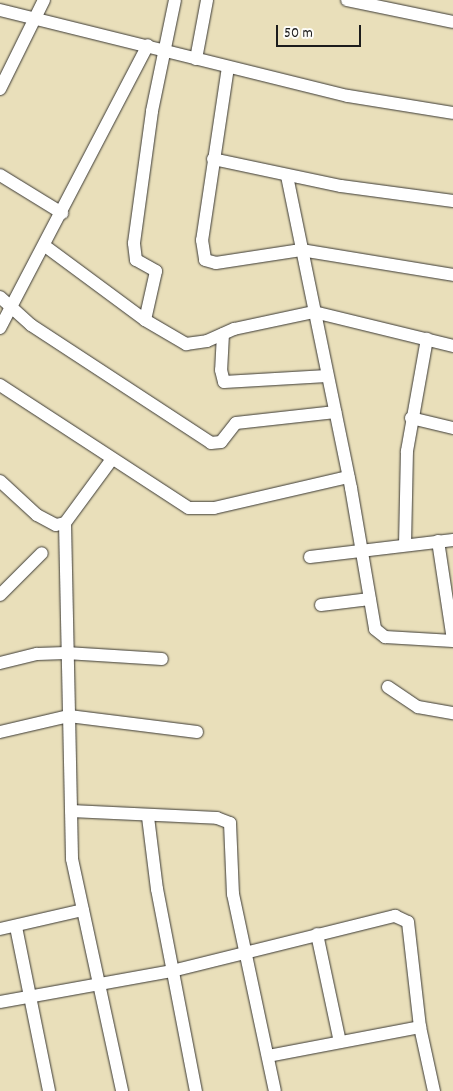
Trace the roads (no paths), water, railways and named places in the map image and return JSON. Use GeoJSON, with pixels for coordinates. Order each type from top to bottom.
{"type":"FeatureCollection","features":[{"type":"Feature","properties":{"kind":"street"},"geometry":{"type":"LineString","coordinates":[[0,89],[44,0]]}},
{"type":"Feature","properties":{"kind":"street"},"geometry":{"type":"LineString","coordinates":[[145,320],[156,271],[136,260],[134,243],[152,111],[166,51],[175,0]]}},
{"type":"Feature","properties":{"kind":"street"},"geometry":{"type":"LineString","coordinates":[[196,59],[206,0]]}},
{"type":"Feature","properties":{"kind":"street"},"geometry":{"type":"LineString","coordinates":[[347,0],[453,22]]}},
{"type":"Feature","properties":{"kind":"street"},"geometry":{"type":"LineString","coordinates":[[0,10],[148,45],[196,59],[348,96],[453,113]]}},
{"type":"Feature","properties":{"kind":"street"},"geometry":{"type":"LineString","coordinates":[[0,328],[62,214],[148,45]]}},
{"type":"Feature","properties":{"kind":"street"},"geometry":{"type":"LineString","coordinates":[[228,67],[202,240],[205,260],[216,263],[301,250],[453,275]]}},
{"type":"Feature","properties":{"kind":"street"},"geometry":{"type":"LineString","coordinates":[[213,158],[287,176],[453,201]]}},
{"type":"Feature","properties":{"kind":"street"},"geometry":{"type":"LineString","coordinates":[[0,174],[62,214]]}},
{"type":"Feature","properties":{"kind":"street"},"geometry":{"type":"LineString","coordinates":[[287,176],[378,634],[453,641],[438,541]]}},
{"type":"Feature","properties":{"kind":"street"},"geometry":{"type":"LineString","coordinates":[[44,246],[145,320],[186,344],[207,341],[223,334],[314,312],[453,346]]}},
{"type":"Feature","properties":{"kind":"street"},"geometry":{"type":"LineString","coordinates":[[0,297],[11,308],[141,400],[211,443],[221,442],[236,423],[335,412]]}},
{"type":"Feature","properties":{"kind":"street"},"geometry":{"type":"LineString","coordinates":[[223,334],[220,370],[224,382],[327,376]]}},
{"type":"Feature","properties":{"kind":"street"},"geometry":{"type":"LineString","coordinates":[[405,545],[405,469],[411,418],[427,339]]}},
{"type":"Feature","properties":{"kind":"street"},"geometry":{"type":"LineString","coordinates":[[0,385],[174,499],[202,510],[348,477]]}},
{"type":"Feature","properties":{"kind":"street"},"geometry":{"type":"LineString","coordinates":[[411,418],[453,428]]}},
{"type":"Feature","properties":{"kind":"street"},"geometry":{"type":"LineString","coordinates":[[112,459],[65,523],[66,653],[72,859],[122,1091]]}},
{"type":"Feature","properties":{"kind":"street"},"geometry":{"type":"LineString","coordinates":[[0,481],[43,519],[56,525],[65,523]]}},
{"type":"Feature","properties":{"kind":"street"},"geometry":{"type":"LineString","coordinates":[[310,557],[453,540]]}},
{"type":"Feature","properties":{"kind":"street"},"geometry":{"type":"LineString","coordinates":[[0,595],[42,553]]}},
{"type":"Feature","properties":{"kind":"street"},"geometry":{"type":"LineString","coordinates":[[321,605],[370,599]]}},
{"type":"Feature","properties":{"kind":"street"},"geometry":{"type":"LineString","coordinates":[[0,663],[25,656],[66,653],[162,659]]}},
{"type":"Feature","properties":{"kind":"street"},"geometry":{"type":"LineString","coordinates":[[388,687],[418,707],[453,712]]}},
{"type":"Feature","properties":{"kind":"street"},"geometry":{"type":"LineString","coordinates":[[0,732],[69,716],[197,732]]}},
{"type":"Feature","properties":{"kind":"street"},"geometry":{"type":"LineString","coordinates":[[71,811],[148,817],[217,818],[230,823],[231,883],[275,1091]]}},
{"type":"Feature","properties":{"kind":"street"},"geometry":{"type":"LineString","coordinates":[[148,817],[172,971],[196,1091]]}},
{"type":"Feature","properties":{"kind":"street"},"geometry":{"type":"LineString","coordinates":[[0,929],[83,910]]}},
{"type":"Feature","properties":{"kind":"street"},"geometry":{"type":"LineString","coordinates":[[0,1002],[98,982],[172,971],[246,951],[389,917],[403,917],[408,922],[420,1027],[434,1091]]}},
{"type":"Feature","properties":{"kind":"street"},"geometry":{"type":"LineString","coordinates":[[16,926],[49,1091]]}},
{"type":"Feature","properties":{"kind":"street"},"geometry":{"type":"LineString","coordinates":[[317,934],[340,1042]]}},
{"type":"Feature","properties":{"kind":"street"},"geometry":{"type":"LineString","coordinates":[[268,1056],[420,1027]]}}]}
